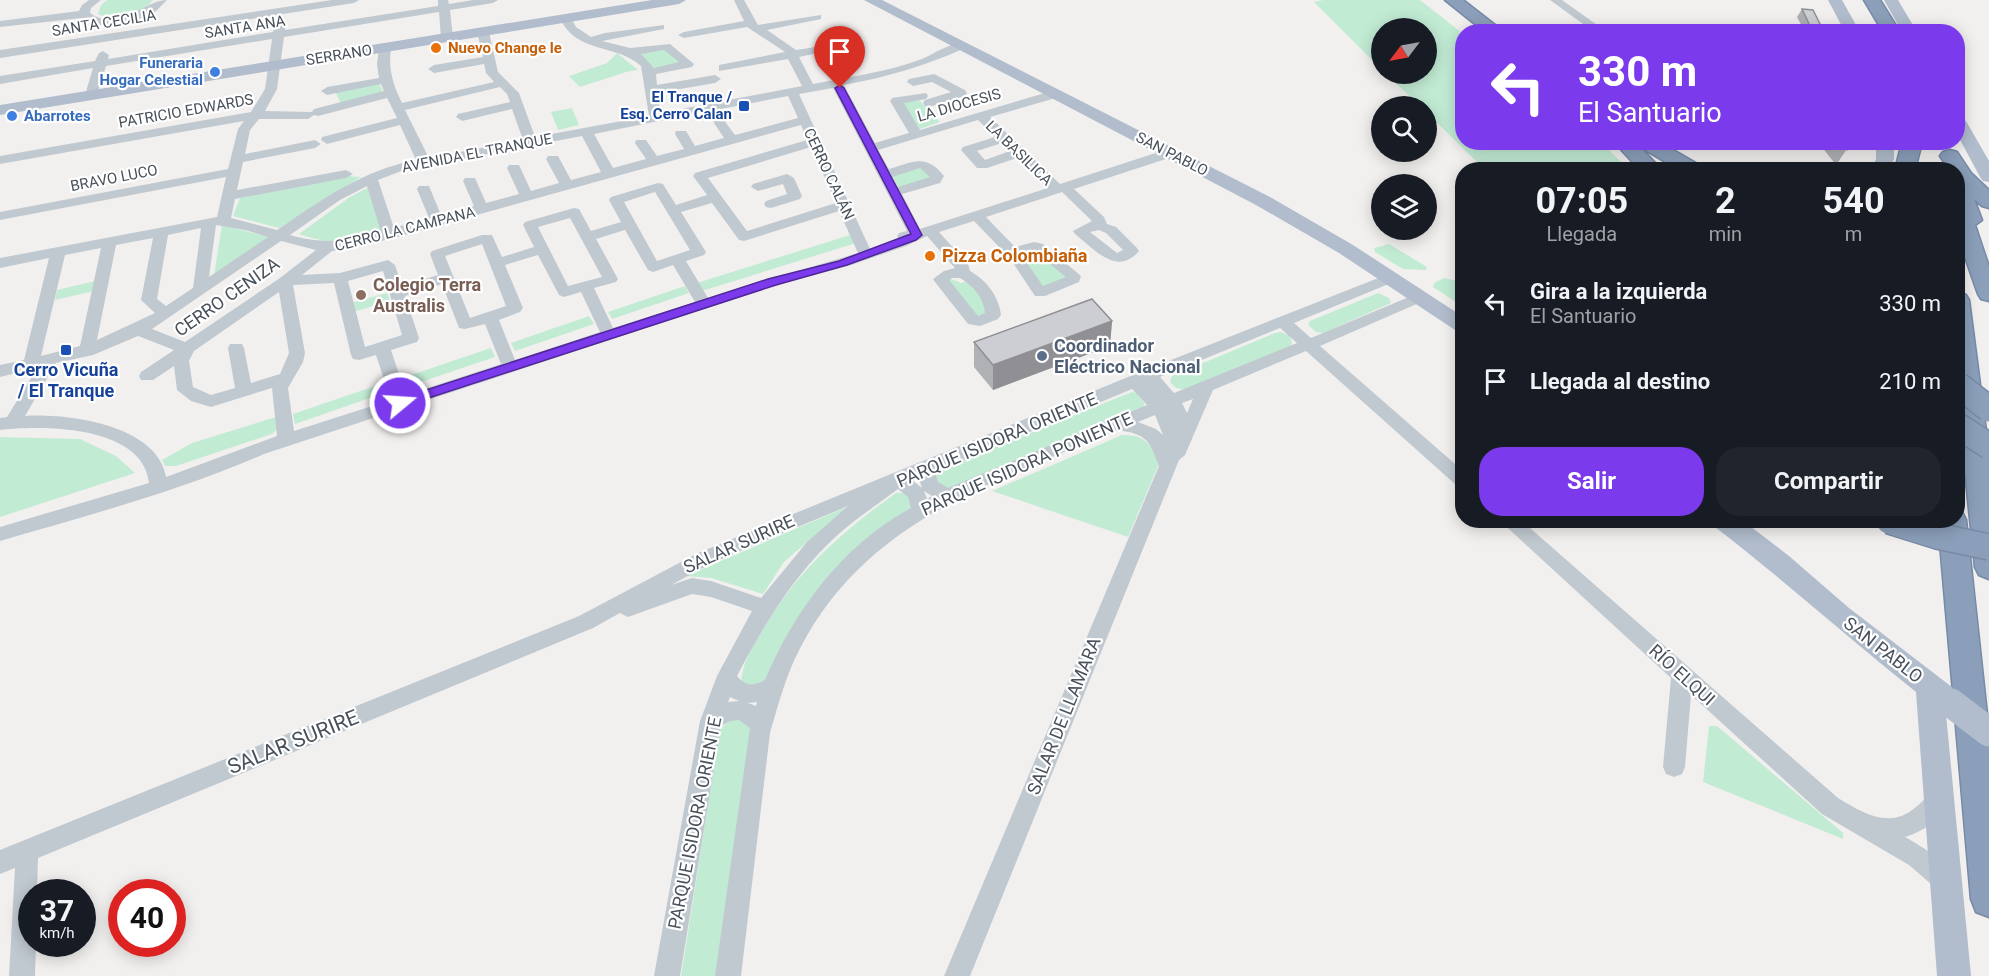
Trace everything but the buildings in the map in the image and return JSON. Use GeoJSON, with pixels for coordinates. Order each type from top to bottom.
{"type":"FeatureCollection","features":[{"type":"Feature","properties":{"kind":"highway"},"geometry":{"type":"LineString","coordinates":[[1439,0],[1471,24]]}},
{"type":"Feature","properties":{"kind":"highway"},"geometry":{"type":"LineString","coordinates":[[1453,0],[1485,24]]}},
{"type":"Feature","properties":{"kind":"highway"},"geometry":{"type":"LineString","coordinates":[[1853,0],[1868,24]]}},
{"type":"Feature","properties":{"kind":"highway"},"geometry":{"type":"LineString","coordinates":[[1872,0],[1887,24]]}},
{"type":"Feature","properties":{"kind":"highway"},"geometry":{"type":"LineString","coordinates":[[1631,150],[1644,162]]}},
{"type":"Feature","properties":{"kind":"highway"},"geometry":{"type":"LineString","coordinates":[[1642,150],[1657,162]]}},
{"type":"Feature","properties":{"kind":"highway"},"geometry":{"type":"LineString","coordinates":[[1658,150],[1673,162]]}},
{"type":"Feature","properties":{"kind":"highway"},"geometry":{"type":"LineString","coordinates":[[1660,150],[1680,162]]}},
{"type":"Feature","properties":{"kind":"highway"},"geometry":{"type":"LineString","coordinates":[[1965,178],[1989,202]]}},
{"type":"Feature","properties":{"kind":"highway"},"geometry":{"type":"LineString","coordinates":[[1965,202],[1973,225],[1989,252]]}},
{"type":"Feature","properties":{"kind":"highway"},"geometry":{"type":"LineString","coordinates":[[1965,226],[1975,260],[1989,294]]}},
{"type":"Feature","properties":{"kind":"highway"},"geometry":{"type":"LineString","coordinates":[[1965,296],[1989,307]]}},
{"type":"Feature","properties":{"kind":"highway"},"geometry":{"type":"LineString","coordinates":[[1965,360],[1989,567]]}},
{"type":"Feature","properties":{"kind":"highway"},"geometry":{"type":"LineString","coordinates":[[1965,379],[1989,389]]}},
{"type":"Feature","properties":{"kind":"highway"},"geometry":{"type":"LineString","coordinates":[[1965,380],[1989,394]]}},
{"type":"Feature","properties":{"kind":"highway"},"geometry":{"type":"LineString","coordinates":[[1965,383],[1989,409]]}},
{"type":"Feature","properties":{"kind":"highway"},"geometry":{"type":"LineString","coordinates":[[1965,431],[1989,446]]}},
{"type":"Feature","properties":{"kind":"highway"},"geometry":{"type":"LineString","coordinates":[[1909,528],[1937,537],[1989,547]]}},
{"type":"Feature","properties":{"kind":"highway"},"geometry":{"type":"LineString","coordinates":[[1935,528],[1957,575]]}},
{"type":"Feature","properties":{"kind":"highway"},"geometry":{"type":"LineString","coordinates":[[1953,528],[1989,899]]}},
{"type":"Feature","properties":{"kind":"main road","name":"SERRANO"},"geometry":{"type":"LineString","coordinates":[[1,111],[566,18],[634,3],[679,0]]}},
{"type":"Feature","properties":{"kind":"main road","name":"SAN PABLO"},"geometry":{"type":"LineString","coordinates":[[871,0],[1292,217],[1455,320]]}},
{"type":"Feature","properties":{"kind":"main road"},"geometry":{"type":"LineString","coordinates":[[1835,0],[1848,24]]}},
{"type":"Feature","properties":{"kind":"main road"},"geometry":{"type":"LineString","coordinates":[[1892,0],[1906,24]]}},
{"type":"Feature","properties":{"kind":"main road"},"geometry":{"type":"LineString","coordinates":[[1965,134],[1989,177]]}},
{"type":"Feature","properties":{"kind":"main road","name":"SAN PABLO"},"geometry":{"type":"LineString","coordinates":[[1734,528],[1780,563],[1832,610],[1947,690],[1989,711]]}},
{"type":"Feature","properties":{"kind":"main road","name":"SAN PABLO"},"geometry":{"type":"LineString","coordinates":[[1947,690],[1989,732]]}},
{"type":"Feature","properties":{"kind":"main road"},"geometry":{"type":"LineString","coordinates":[[1947,690],[1938,800],[1947,883],[1953,976]]}},
{"type":"Feature","properties":{"kind":"street"},"geometry":{"type":"LineString","coordinates":[[84,14],[86,7],[96,0]]}},
{"type":"Feature","properties":{"kind":"street"},"geometry":{"type":"LineString","coordinates":[[0,24],[84,14],[91,20],[113,21],[144,14],[157,7],[162,0]]}},
{"type":"Feature","properties":{"kind":"street","name":"SANTA CECILIA"},"geometry":{"type":"LineString","coordinates":[[0,54],[108,38],[282,6],[354,0]]}},
{"type":"Feature","properties":{"kind":"street","name":"SANTA ANA"},"geometry":{"type":"LineString","coordinates":[[0,80],[279,36],[443,5],[494,0]]}},
{"type":"Feature","properties":{"kind":"street"},"geometry":{"type":"LineString","coordinates":[[739,0],[753,26],[784,45],[793,55],[809,88]]}},
{"type":"Feature","properties":{"kind":"street"},"geometry":{"type":"LineString","coordinates":[[1555,0],[1590,24]]}},
{"type":"Feature","properties":{"kind":"street"},"geometry":{"type":"LineString","coordinates":[[443,5],[447,38]]}},
{"type":"Feature","properties":{"kind":"street"},"geometry":{"type":"LineString","coordinates":[[200,291],[216,221],[229,196],[244,129],[269,94],[282,6]]}},
{"type":"Feature","properties":{"kind":"street"},"geometry":{"type":"LineString","coordinates":[[684,35],[817,17]]}},
{"type":"Feature","properties":{"kind":"street"},"geometry":{"type":"LineString","coordinates":[[566,18],[573,34],[630,52],[644,62],[650,72],[656,118]]}},
{"type":"Feature","properties":{"kind":"street"},"geometry":{"type":"LineString","coordinates":[[91,95],[113,21]]}},
{"type":"Feature","properties":{"kind":"street"},"geometry":{"type":"LineString","coordinates":[[593,41],[604,36],[660,27]]}},
{"type":"Feature","properties":{"kind":"street"},"geometry":{"type":"LineString","coordinates":[[483,32],[492,73],[510,89],[518,105],[530,142]]}},
{"type":"Feature","properties":{"kind":"street"},"geometry":{"type":"LineString","coordinates":[[723,68],[856,42]]}},
{"type":"Feature","properties":{"kind":"street"},"geometry":{"type":"LineString","coordinates":[[630,52],[666,46],[688,64],[650,72]]}},
{"type":"Feature","properties":{"kind":"street","name":"AVENIDA EL TRANQUE"},"geometry":{"type":"LineString","coordinates":[[0,371],[87,351],[139,330],[200,291],[335,197],[371,178],[424,162],[902,70],[962,46]]}},
{"type":"Feature","properties":{"kind":"street"},"geometry":{"type":"LineString","coordinates":[[385,48],[383,64],[386,80],[424,162]]}},
{"type":"Feature","properties":{"kind":"street"},"geometry":{"type":"LineString","coordinates":[[434,69],[488,60]]}},
{"type":"Feature","properties":{"kind":"street"},"geometry":{"type":"LineString","coordinates":[[902,70],[936,110]]}},
{"type":"Feature","properties":{"kind":"street"},"geometry":{"type":"LineString","coordinates":[[913,82],[934,78],[961,93],[936,110],[896,101],[917,135]]}},
{"type":"Feature","properties":{"kind":"street"},"geometry":{"type":"LineString","coordinates":[[651,90],[715,79]]}},
{"type":"Feature","properties":{"kind":"street"},"geometry":{"type":"LineString","coordinates":[[327,91],[386,80]]}},
{"type":"Feature","properties":{"kind":"street","name":"BRAVO LUCO"},"geometry":{"type":"LineString","coordinates":[[0,216],[236,166],[321,142],[401,114],[503,83]]}},
{"type":"Feature","properties":{"kind":"street"},"geometry":{"type":"LineString","coordinates":[[837,83],[894,192],[923,233],[963,267],[962,273]]}},
{"type":"Feature","properties":{"kind":"street","name":"CERRO CALÁN"},"geometry":{"type":"LineString","coordinates":[[792,92],[864,252]]}},
{"type":"Feature","properties":{"kind":"street","name":"PATRICIO EDWARDS"},"geometry":{"type":"LineString","coordinates":[[0,160],[256,115],[313,113],[391,93]]}},
{"type":"Feature","properties":{"kind":"street","name":"LA DIOCESIS"},"geometry":{"type":"LineString","coordinates":[[872,148],[917,135],[936,110],[981,116],[1055,93]]}},
{"type":"Feature","properties":{"kind":"street"},"geometry":{"type":"LineString","coordinates":[[462,117],[518,105]]}},
{"type":"Feature","properties":{"kind":"street"},"geometry":{"type":"LineString","coordinates":[[714,107],[720,123],[732,140]]}},
{"type":"Feature","properties":{"kind":"street","name":"LA BASILICA"},"geometry":{"type":"LineString","coordinates":[[981,116],[1019,153],[1099,220],[1100,226]]}},
{"type":"Feature","properties":{"kind":"street","name":"CERRO LA CAMPANA"},"geometry":{"type":"LineString","coordinates":[[2,263],[216,221],[327,248],[352,245],[389,235],[452,230],[482,210],[805,120]]}},
{"type":"Feature","properties":{"kind":"street"},"geometry":{"type":"LineString","coordinates":[[586,131],[609,174]]}},
{"type":"Feature","properties":{"kind":"street"},"geometry":{"type":"LineString","coordinates":[[681,134],[692,151]]}},
{"type":"Feature","properties":{"kind":"street"},"geometry":{"type":"LineString","coordinates":[[1004,138],[968,150],[982,165],[1019,153]]}},
{"type":"Feature","properties":{"kind":"street"},"geometry":{"type":"LineString","coordinates":[[815,142],[700,176],[744,237],[844,205]]}},
{"type":"Feature","properties":{"kind":"street"},"geometry":{"type":"LineString","coordinates":[[641,143],[654,162]]}},
{"type":"Feature","properties":{"kind":"street"},"geometry":{"type":"LineString","coordinates":[[707,147],[724,169]]}},
{"type":"Feature","properties":{"kind":"street"},"geometry":{"type":"LineString","coordinates":[[0,534],[32,523],[87,510],[157,481],[214,468],[258,449],[864,252],[901,243],[976,215],[1170,153]]}},
{"type":"Feature","properties":{"kind":"street"},"geometry":{"type":"LineString","coordinates":[[553,159],[568,186]]}},
{"type":"Feature","properties":{"kind":"street"},"geometry":{"type":"LineString","coordinates":[[741,164],[786,224]]}},
{"type":"Feature","properties":{"kind":"street"},"geometry":{"type":"LineString","coordinates":[[884,175],[920,164],[927,166],[937,176],[935,180],[894,192]]}},
{"type":"Feature","properties":{"kind":"street"},"geometry":{"type":"LineString","coordinates":[[514,168],[552,218]]}},
{"type":"Feature","properties":{"kind":"street"},"geometry":{"type":"LineString","coordinates":[[625,170],[638,193]]}},
{"type":"Feature","properties":{"kind":"street"},"geometry":{"type":"LineString","coordinates":[[229,196],[346,174]]}},
{"type":"Feature","properties":{"kind":"street"},"geometry":{"type":"LineString","coordinates":[[371,178],[389,235]]}},
{"type":"Feature","properties":{"kind":"street"},"geometry":{"type":"LineString","coordinates":[[758,187],[787,178],[795,196],[771,204]]}},
{"type":"Feature","properties":{"kind":"street"},"geometry":{"type":"LineString","coordinates":[[470,181],[482,210]]}},
{"type":"Feature","properties":{"kind":"street"},"geometry":{"type":"LineString","coordinates":[[658,187],[673,210],[699,252],[653,267],[616,200],[658,187]]}},
{"type":"Feature","properties":{"kind":"street"},"geometry":{"type":"LineString","coordinates":[[424,189],[452,230],[487,238],[515,308],[490,318],[465,324],[437,254],[452,230]]}},
{"type":"Feature","properties":{"kind":"street"},"geometry":{"type":"LineString","coordinates":[[673,210],[716,197]]}},
{"type":"Feature","properties":{"kind":"street"},"geometry":{"type":"LineString","coordinates":[[574,212],[589,236],[611,279],[564,292],[530,225],[574,212]]}},
{"type":"Feature","properties":{"kind":"street"},"geometry":{"type":"LineString","coordinates":[[976,215],[1011,250],[1019,253]]}},
{"type":"Feature","properties":{"kind":"street"},"geometry":{"type":"LineString","coordinates":[[589,236],[629,224]]}},
{"type":"Feature","properties":{"kind":"street"},"geometry":{"type":"LineString","coordinates":[[161,231],[149,300],[166,314]]}},
{"type":"Feature","properties":{"kind":"street"},"geometry":{"type":"LineString","coordinates":[[87,351],[110,241]]}},
{"type":"Feature","properties":{"kind":"street","name":"CERRO CENIZA"},"geometry":{"type":"LineString","coordinates":[[147,376],[285,281],[327,248]]}},
{"type":"Feature","properties":{"kind":"street"},"geometry":{"type":"LineString","coordinates":[[497,262],[541,249]]}},
{"type":"Feature","properties":{"kind":"street"},"geometry":{"type":"LineString","coordinates":[[31,364],[58,252]]}},
{"type":"Feature","properties":{"kind":"street"},"geometry":{"type":"LineString","coordinates":[[677,259],[704,304]]}},
{"type":"Feature","properties":{"kind":"street"},"geometry":{"type":"LineString","coordinates":[[0,278],[2,263]]}},
{"type":"Feature","properties":{"kind":"street"},"geometry":{"type":"LineString","coordinates":[[286,440],[280,392],[297,353],[285,281],[340,278],[388,265],[411,338],[359,355],[340,278]]}},
{"type":"Feature","properties":{"kind":"street"},"geometry":{"type":"LineString","coordinates":[[397,293],[446,278]]}},
{"type":"Feature","properties":{"kind":"street","name":"PARQUE ISIDORA ORIENTE"},"geometry":{"type":"LineString","coordinates":[[667,976],[711,721],[727,676],[743,641],[765,607],[801,561],[830,532],[898,480],[1142,378],[1391,278]]}},
{"type":"Feature","properties":{"kind":"street"},"geometry":{"type":"LineString","coordinates":[[586,287],[609,335]]}},
{"type":"Feature","properties":{"kind":"street","name":"PARQUE ISIDORA PONIENTE"},"geometry":{"type":"LineString","coordinates":[[728,976],[755,761],[761,728],[773,686],[798,633],[832,586],[873,543],[921,511],[948,497],[1165,403],[1421,297]]}},
{"type":"Feature","properties":{"kind":"street"},"geometry":{"type":"LineString","coordinates":[[490,318],[510,367]]}},
{"type":"Feature","properties":{"kind":"street"},"geometry":{"type":"LineString","coordinates":[[1283,322],[1455,474]]}},
{"type":"Feature","properties":{"kind":"street"},"geometry":{"type":"LineString","coordinates":[[139,330],[187,349],[181,361],[185,390],[197,397],[211,401],[285,378]]}},
{"type":"Feature","properties":{"kind":"street"},"geometry":{"type":"LineString","coordinates":[[236,348],[244,390]]}},
{"type":"Feature","properties":{"kind":"street"},"geometry":{"type":"LineString","coordinates":[[382,348],[400,403]]}},
{"type":"Feature","properties":{"kind":"street"},"geometry":{"type":"LineString","coordinates":[[6,423],[51,359]]}},
{"type":"Feature","properties":{"kind":"street","name":"SALAR DE LLAMARA"},"geometry":{"type":"LineString","coordinates":[[1142,378],[1187,431],[1180,450],[1170,462]]}},
{"type":"Feature","properties":{"kind":"street"},"geometry":{"type":"LineString","coordinates":[[1187,431],[1207,386]]}},
{"type":"Feature","properties":{"kind":"street","name":"SALAR DE LLAMARA"},"geometry":{"type":"LineString","coordinates":[[957,976],[1170,462],[1173,441],[1165,403]]}},
{"type":"Feature","properties":{"kind":"street"},"geometry":{"type":"LineString","coordinates":[[6,423],[51,421],[96,428],[122,439],[142,452],[155,466],[157,481]]}},
{"type":"Feature","properties":{"kind":"street"},"geometry":{"type":"LineString","coordinates":[[1116,424],[1138,428],[1156,438],[1170,462]]}},
{"type":"Feature","properties":{"kind":"street"},"geometry":{"type":"LineString","coordinates":[[925,469],[930,486],[948,497]]}},
{"type":"Feature","properties":{"kind":"street"},"geometry":{"type":"LineString","coordinates":[[898,480],[916,493],[921,511]]}},
{"type":"Feature","properties":{"kind":"street","name":"SALAR SURIRE"},"geometry":{"type":"LineString","coordinates":[[586,622],[668,576],[711,555],[843,500],[898,480]]}},
{"type":"Feature","properties":{"kind":"street","name":"RÍO ELQUI"},"geometry":{"type":"LineString","coordinates":[[1517,528],[1830,806],[1917,857],[1947,883]]}},
{"type":"Feature","properties":{"kind":"street","name":"SALAR SURIRE"},"geometry":{"type":"LineString","coordinates":[[0,862],[586,622],[692,586],[711,589],[765,607]]}},
{"type":"Feature","properties":{"kind":"street"},"geometry":{"type":"LineString","coordinates":[[1674,766],[1682,675]]}},
{"type":"Feature","properties":{"kind":"street"},"geometry":{"type":"LineString","coordinates":[[727,676],[732,687],[742,694],[757,693],[773,686]]}},
{"type":"Feature","properties":{"kind":"street"},"geometry":{"type":"LineString","coordinates":[[711,721],[726,712],[739,710],[754,715],[761,728]]}},
{"type":"Feature","properties":{"kind":"street","name":"RÍO ELQUI"},"geometry":{"type":"LineString","coordinates":[[1860,824],[1890,830],[1908,826],[1924,816],[1938,800]]}},
{"type":"Feature","properties":{"kind":"street"},"geometry":{"type":"LineString","coordinates":[[22,976],[27,851]]}},
{"type":"Feature","properties":{"kind":"green space"},"geometry":{"type":"Polygon","coordinates":[[[107,0],[153,0],[135,13],[112,18],[98,14],[101,5],[107,0]]]}},
{"type":"Feature","properties":{"kind":"green space"},"geometry":{"type":"Polygon","coordinates":[[[1323,0],[1420,0],[1455,28],[1455,141],[1437,123],[1437,96],[1409,96],[1397,84],[1437,84],[1437,18],[1371,18],[1371,59],[1314,2],[1323,0]]]}},
{"type":"Feature","properties":{"kind":"green space"},"geometry":{"type":"Polygon","coordinates":[[[664,48],[683,63],[655,69],[636,52],[664,48]]]}},
{"type":"Feature","properties":{"kind":"green space"},"geometry":{"type":"Polygon","coordinates":[[[617,53],[638,70],[580,87],[569,76],[607,63],[617,53]]]}},
{"type":"Feature","properties":{"kind":"green space"},"geometry":{"type":"Polygon","coordinates":[[[379,83],[384,93],[341,104],[335,91],[379,83]]]}},
{"type":"Feature","properties":{"kind":"green space"},"geometry":{"type":"Polygon","coordinates":[[[918,99],[940,122],[917,130],[901,103],[918,99]]]}},
{"type":"Feature","properties":{"kind":"green space"},"geometry":{"type":"Polygon","coordinates":[[[572,108],[579,125],[558,130],[551,112],[572,108]]]}},
{"type":"Feature","properties":{"kind":"green space"},"geometry":{"type":"Polygon","coordinates":[[[1465,150],[1609,150],[1621,162],[1477,162],[1465,150]]]}},
{"type":"Feature","properties":{"kind":"green space"},"geometry":{"type":"Polygon","coordinates":[[[919,167],[932,177],[899,188],[891,175],[919,167]]]}},
{"type":"Feature","properties":{"kind":"green space"},"geometry":{"type":"Polygon","coordinates":[[[348,176],[361,177],[279,228],[233,216],[240,198],[348,176]]]}},
{"type":"Feature","properties":{"kind":"green space"},"geometry":{"type":"Polygon","coordinates":[[[371,186],[383,234],[341,242],[299,234],[350,197],[371,186]]]}},
{"type":"Feature","properties":{"kind":"green space"},"geometry":{"type":"Polygon","coordinates":[[[222,225],[269,237],[214,275],[222,225]]]}},
{"type":"Feature","properties":{"kind":"green space"},"geometry":{"type":"Polygon","coordinates":[[[850,235],[856,243],[702,291],[697,283],[850,235]]]}},
{"type":"Feature","properties":{"kind":"green space"},"geometry":{"type":"Polygon","coordinates":[[[1389,244],[1427,267],[1426,270],[1403,269],[1375,252],[1374,248],[1389,244]]]}},
{"type":"Feature","properties":{"kind":"green space"},"geometry":{"type":"Polygon","coordinates":[[[1031,248],[1067,275],[1064,280],[1045,289],[1023,262],[1031,258],[1031,248]]]}},
{"type":"Feature","properties":{"kind":"green space"},"geometry":{"type":"Polygon","coordinates":[[[949,278],[961,283],[970,280],[977,288],[989,312],[979,318],[947,280],[949,278]]]}},
{"type":"Feature","properties":{"kind":"green space"},"geometry":{"type":"Polygon","coordinates":[[[1444,278],[1455,280],[1455,301],[1433,287],[1434,283],[1444,278]]]}},
{"type":"Feature","properties":{"kind":"green space"},"geometry":{"type":"Polygon","coordinates":[[[95,281],[94,291],[55,300],[57,290],[95,281]]]}},
{"type":"Feature","properties":{"kind":"green space"},"geometry":{"type":"Polygon","coordinates":[[[685,286],[689,293],[612,319],[608,312],[685,286]]]}},
{"type":"Feature","properties":{"kind":"green space"},"geometry":{"type":"Polygon","coordinates":[[[387,293],[390,301],[353,312],[351,303],[387,293]]]}},
{"type":"Feature","properties":{"kind":"green space"},"geometry":{"type":"Polygon","coordinates":[[[1378,293],[1389,298],[1391,303],[1323,333],[1316,332],[1308,325],[1310,321],[1378,293]]]}},
{"type":"Feature","properties":{"kind":"green space"},"geometry":{"type":"Polygon","coordinates":[[[589,316],[594,324],[515,351],[511,343],[589,316]]]}},
{"type":"Feature","properties":{"kind":"green space"},"geometry":{"type":"Polygon","coordinates":[[[1281,332],[1290,336],[1292,343],[1290,347],[1186,390],[1176,388],[1170,382],[1172,376],[1281,332]]]}},
{"type":"Feature","properties":{"kind":"green space"},"geometry":{"type":"Polygon","coordinates":[[[491,348],[495,357],[406,387],[402,378],[491,348]]]}},
{"type":"Feature","properties":{"kind":"green space"},"geometry":{"type":"Polygon","coordinates":[[[384,383],[387,392],[295,424],[293,414],[384,383]]]}},
{"type":"Feature","properties":{"kind":"green space"},"geometry":{"type":"Polygon","coordinates":[[[1132,392],[1136,393],[1145,404],[1142,408],[949,489],[938,481],[936,473],[943,468],[1132,392]]]}},
{"type":"Feature","properties":{"kind":"green space"},"geometry":{"type":"Polygon","coordinates":[[[276,417],[278,428],[272,434],[176,466],[165,466],[162,460],[192,443],[276,417]]]}},
{"type":"Feature","properties":{"kind":"green space"},"geometry":{"type":"Polygon","coordinates":[[[1122,435],[1137,437],[1146,442],[1159,464],[1128,537],[992,491],[1122,435]]]}},
{"type":"Feature","properties":{"kind":"green space"},"geometry":{"type":"Polygon","coordinates":[[[0,437],[80,439],[116,456],[135,473],[0,517],[0,437]]]}},
{"type":"Feature","properties":{"kind":"green space"},"geometry":{"type":"Polygon","coordinates":[[[896,493],[907,493],[915,508],[861,548],[770,678],[755,687],[741,683],[743,669],[751,651],[774,611],[789,591],[838,539],[896,493]]]}},
{"type":"Feature","properties":{"kind":"green space"},"geometry":{"type":"Polygon","coordinates":[[[849,506],[784,562],[763,594],[711,578],[686,576],[849,506]]]}},
{"type":"Feature","properties":{"kind":"green space"},"geometry":{"type":"Polygon","coordinates":[[[741,717],[751,722],[723,976],[681,976],[720,729],[730,720],[741,717]]]}},
{"type":"Feature","properties":{"kind":"green space"},"geometry":{"type":"Polygon","coordinates":[[[1709,726],[1717,726],[1843,833],[1843,839],[1703,782],[1709,726]]]}},
{"type":"Feature","properties":{"kind":"place","name":"Nuevo Change le"},"geometry":{"type":"Point","coordinates":[436,48]}},
{"type":"Feature","properties":{"kind":"place","name":"Funeraria Hogar Celestial"},"geometry":{"type":"Point","coordinates":[215,72]}},
{"type":"Feature","properties":{"kind":"place","name":"El Tranque / Esq. Cerro Calan"},"geometry":{"type":"Point","coordinates":[744,106]}},
{"type":"Feature","properties":{"kind":"place","name":"Abarrotes"},"geometry":{"type":"Point","coordinates":[12,116]}},
{"type":"Feature","properties":{"kind":"place","name":"Pizza Colombiaña"},"geometry":{"type":"Point","coordinates":[930,256]}},
{"type":"Feature","properties":{"kind":"place","name":"Colegio Terra Australis"},"geometry":{"type":"Point","coordinates":[361,295]}},
{"type":"Feature","properties":{"kind":"place","name":"Cerro Vicuña / El Tranque"},"geometry":{"type":"Point","coordinates":[66,350]}},
{"type":"Feature","properties":{"kind":"place","name":"Coordinador Eléctrico Nacional"},"geometry":{"type":"Point","coordinates":[1042,356]}},
{"type":"Feature","properties":{"kind":"route"},"geometry":{"type":"LineString","coordinates":[[400,403],[772,282],[843,263],[912,238],[916,235],[840,88]]}}]}
